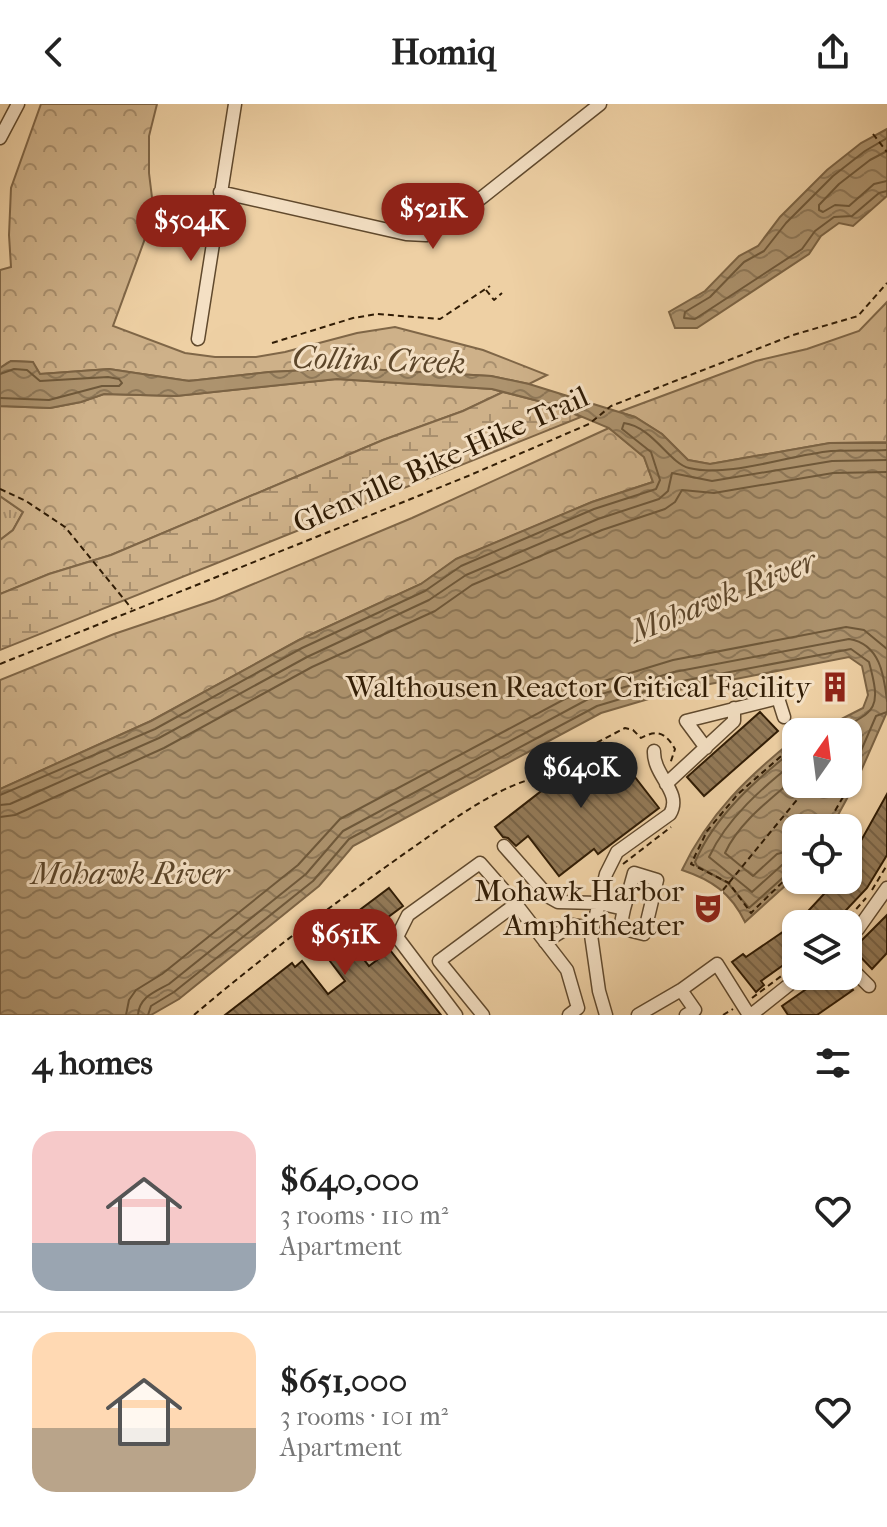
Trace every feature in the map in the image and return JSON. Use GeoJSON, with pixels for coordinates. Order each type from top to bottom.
{"type":"FeatureCollection","features":[{"type":"Feature","properties":{"kind":"street"},"geometry":{"type":"LineString","coordinates":[[0,138],[18,104]]}},
{"type":"Feature","properties":{"kind":"street"},"geometry":{"type":"LineString","coordinates":[[198,339],[235,104]]}},
{"type":"Feature","properties":{"kind":"street"},"geometry":{"type":"LineString","coordinates":[[220,192],[406,234],[426,235],[451,222],[598,104]]}},
{"type":"Feature","properties":{"kind":"street"},"geometry":{"type":"LineString","coordinates":[[706,748],[686,721],[778,698],[784,717]]}},
{"type":"Feature","properties":{"kind":"street"},"geometry":{"type":"LineString","coordinates":[[669,781],[734,721],[734,708]]}},
{"type":"Feature","properties":{"kind":"street"},"geometry":{"type":"LineString","coordinates":[[606,1015],[597,979],[593,928],[606,874],[617,852],[670,814],[674,800],[669,781],[654,761],[654,751]]}},
{"type":"Feature","properties":{"kind":"street"},"geometry":{"type":"LineString","coordinates":[[504,846],[549,897],[558,902],[598,903],[624,909]]}},
{"type":"Feature","properties":{"kind":"street"},"geometry":{"type":"LineString","coordinates":[[456,1015],[416,973],[397,937],[408,915],[480,863],[567,970],[578,1008],[569,1015]]}},
{"type":"Feature","properties":{"kind":"street"},"geometry":{"type":"LineString","coordinates":[[634,873],[657,880],[644,934],[620,928],[624,909],[634,873]]}},
{"type":"Feature","properties":{"kind":"street"},"geometry":{"type":"LineString","coordinates":[[862,923],[887,888]]}},
{"type":"Feature","properties":{"kind":"street"},"geometry":{"type":"LineString","coordinates":[[483,1015],[439,961],[516,904]]}},
{"type":"Feature","properties":{"kind":"street"},"geometry":{"type":"LineString","coordinates":[[545,942],[572,925],[593,928]]}},
{"type":"Feature","properties":{"kind":"street"},"geometry":{"type":"LineString","coordinates":[[638,1015],[717,964],[751,1011],[782,989]]}},
{"type":"Feature","properties":{"kind":"street"},"geometry":{"type":"LineString","coordinates":[[862,979],[869,986]]}},
{"type":"Feature","properties":{"kind":"street"},"geometry":{"type":"LineString","coordinates":[[681,990],[695,1010],[686,1015]]}},
{"type":"Feature","properties":{"kind":"path"},"geometry":{"type":"LineString","coordinates":[[873,134],[887,152]]}},
{"type":"Feature","properties":{"kind":"path","name":"Glenville Bike-Hike Trail"},"geometry":{"type":"LineString","coordinates":[[0,664],[400,505],[589,424],[611,406],[793,335],[858,316],[887,283]]}},
{"type":"Feature","properties":{"kind":"path"},"geometry":{"type":"LineString","coordinates":[[272,343],[319,326],[377,314],[440,319],[490,286]]}},
{"type":"Feature","properties":{"kind":"path"},"geometry":{"type":"LineString","coordinates":[[485,289],[494,300],[502,293]]}},
{"type":"Feature","properties":{"kind":"path"},"geometry":{"type":"LineString","coordinates":[[0,489],[26,501],[65,527],[133,610]]}},
{"type":"Feature","properties":{"kind":"path"},"geometry":{"type":"LineString","coordinates":[[194,1015],[307,923],[463,813],[532,776],[547,776],[556,764],[625,728],[633,730],[641,738],[660,733],[669,738],[675,749],[668,769],[669,781]]}},
{"type":"Feature","properties":{"kind":"path"},"geometry":{"type":"LineString","coordinates":[[782,755],[738,794],[707,831],[691,864],[729,883],[751,913],[782,883]]}},
{"type":"Feature","properties":{"kind":"path"},"geometry":{"type":"LineString","coordinates":[[723,890],[798,798]]}},
{"type":"Feature","properties":{"kind":"path"},"geometry":{"type":"LineString","coordinates":[[616,871],[675,824]]}},
{"type":"Feature","properties":{"kind":"path"},"geometry":{"type":"LineString","coordinates":[[855,910],[887,865]]}},
{"type":"Feature","properties":{"kind":"path"},"geometry":{"type":"LineString","coordinates":[[307,923],[315,932]]}},
{"type":"Feature","properties":{"kind":"path"},"geometry":{"type":"LineString","coordinates":[[362,949],[393,925]]}},
{"type":"Feature","properties":{"kind":"path"},"geometry":{"type":"LineString","coordinates":[[266,956],[271,962]]}},
{"type":"Feature","properties":{"kind":"path"},"geometry":{"type":"LineString","coordinates":[[723,1015],[751,1011],[782,979]]}},
{"type":"Feature","properties":{"kind":"green space"},"geometry":{"type":"Polygon","coordinates":[[[41,104],[157,104],[149,136],[154,214],[113,326],[185,353],[215,357],[256,357],[395,327],[483,350],[547,375],[529,384],[491,376],[347,368],[269,372],[189,381],[109,369],[40,374],[32,362],[11,361],[0,368],[0,270],[11,267],[11,188],[41,104]]]}},
{"type":"Feature","properties":{"kind":"green space"},"geometry":{"type":"Polygon","coordinates":[[[887,302],[887,442],[830,443],[710,464],[688,460],[662,434],[635,417],[619,412],[756,361],[807,349],[859,331],[887,302]]]}},
{"type":"Feature","properties":{"kind":"green space"},"geometry":{"type":"Polygon","coordinates":[[[337,379],[503,392],[111,555],[49,574],[0,594],[0,540],[13,530],[23,512],[0,496],[0,406],[50,408],[104,394],[176,396],[337,379]]]}},
{"type":"Feature","properties":{"kind":"green space"},"geometry":{"type":"Polygon","coordinates":[[[503,392],[554,405],[581,417],[0,650],[0,594],[49,574],[111,555],[503,392]]]}},
{"type":"Feature","properties":{"kind":"green space"},"geometry":{"type":"Polygon","coordinates":[[[609,428],[644,457],[653,482],[592,502],[457,559],[421,584],[299,640],[151,721],[0,789],[0,680],[114,634],[215,600],[412,518],[609,428]]]}},
{"type":"Feature","properties":{"kind":"green space"},"geometry":{"type":"Polygon","coordinates":[[[0,496],[23,512],[13,530],[0,540],[0,496]]]}},
{"type":"Feature","properties":{"kind":"water"},"geometry":{"type":"Polygon","coordinates":[[[887,129],[887,196],[853,226],[839,223],[821,236],[809,254],[697,328],[675,328],[669,312],[705,291],[739,256],[758,246],[780,217],[827,170],[861,143],[887,129]]]}},
{"type":"Feature","properties":{"kind":"water","name":"Mohawk River"},"geometry":{"type":"Polygon","coordinates":[[[11,361],[33,362],[40,374],[109,369],[189,381],[269,372],[347,368],[491,376],[529,384],[635,417],[662,434],[688,460],[710,464],[830,443],[887,443],[887,712],[862,769],[862,718],[843,718],[863,708],[868,695],[862,666],[849,657],[679,690],[601,713],[353,846],[319,886],[179,999],[151,1015],[0,1015],[0,789],[151,721],[299,640],[421,584],[456,559],[592,502],[653,482],[644,457],[609,428],[554,405],[492,389],[337,379],[176,396],[104,394],[50,408],[0,406],[0,368],[11,361]]]}},
{"type":"Feature","properties":{"kind":"water","name":"Mohawk River"},"geometry":{"type":"Polygon","coordinates":[[[782,750],[782,798],[847,798],[839,814],[782,814],[782,889],[745,922],[720,889],[682,870],[717,814],[782,750]]]}},
{"type":"Feature","properties":{"kind":"building","name":"Walthousen Reactor Critical Facility"},"geometry":{"type":"Polygon","coordinates":[[[842,675],[846,696],[829,700],[824,679],[842,675]]]}},
{"type":"Feature","properties":{"kind":"building"},"geometry":{"type":"Polygon","coordinates":[[[760,712],[778,731],[704,796],[687,777],[760,712]]]}},
{"type":"Feature","properties":{"kind":"building"},"geometry":{"type":"Polygon","coordinates":[[[603,743],[606,748],[610,745],[659,808],[598,854],[594,849],[559,876],[528,836],[516,846],[495,827],[603,743]]]}},
{"type":"Feature","properties":{"kind":"building"},"geometry":{"type":"Polygon","coordinates":[[[887,794],[887,855],[862,893],[862,839],[887,794]]]}},
{"type":"Feature","properties":{"kind":"building"},"geometry":{"type":"Polygon","coordinates":[[[389,888],[403,906],[352,944],[369,966],[381,957],[378,952],[386,945],[441,1015],[225,1015],[292,963],[295,967],[302,961],[328,994],[345,981],[317,944],[323,939],[321,936],[339,922],[341,924],[389,888]]]}},
{"type":"Feature","properties":{"kind":"building"},"geometry":{"type":"Polygon","coordinates":[[[824,894],[861,894],[846,910],[809,910],[824,894]]]}},
{"type":"Feature","properties":{"kind":"building"},"geometry":{"type":"Polygon","coordinates":[[[887,915],[887,953],[872,969],[862,958],[862,940],[887,915]]]}},
{"type":"Feature","properties":{"kind":"building"},"geometry":{"type":"Polygon","coordinates":[[[782,933],[782,966],[761,981],[764,985],[756,992],[732,962],[743,954],[746,957],[782,933]]]}},
{"type":"Feature","properties":{"kind":"building"},"geometry":{"type":"Polygon","coordinates":[[[805,990],[853,990],[817,1015],[788,1015],[782,1006],[805,990]]]}},
{"type":"Feature","properties":{"kind":"place","name":"Walthousen Reactor Critical Facility"},"geometry":{"type":"Point","coordinates":[835,687]}},
{"type":"Feature","properties":{"kind":"place","name":"Mohawk Harbor Amphitheater"},"geometry":{"type":"Point","coordinates":[708,908]}},
{"type":"Feature","properties":{"kind":"water label","name":"Collins Creek"},"geometry":{"type":"Point","coordinates":[379,360]}}]}
